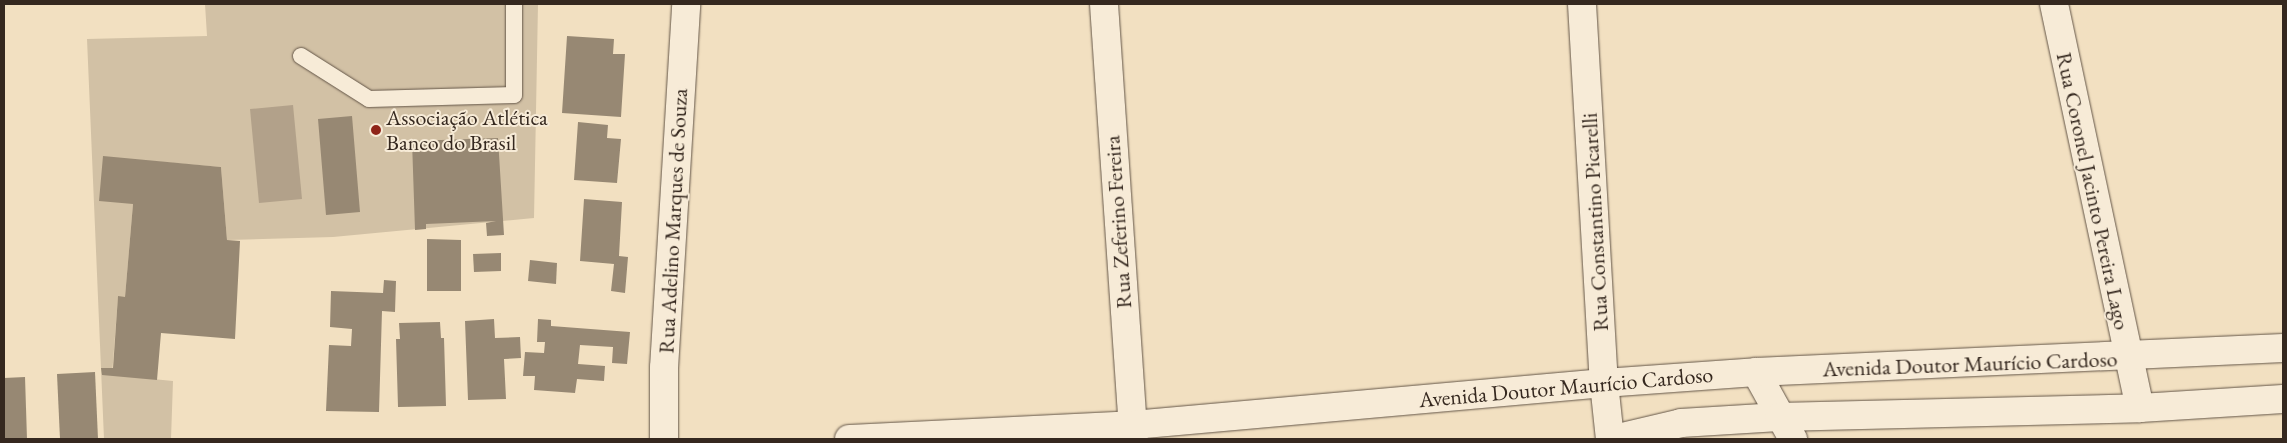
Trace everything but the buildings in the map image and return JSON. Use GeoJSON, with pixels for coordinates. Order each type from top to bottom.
{"type":"FeatureCollection","features":[{"type":"Feature","properties":{"kind":"street","name":"Rua Adelino Marques de Souza"},"geometry":{"type":"LineString","coordinates":[[664,439],[664,368],[686,4]]}},
{"type":"Feature","properties":{"kind":"street","name":"Rua Zeferino Fereira"},"geometry":{"type":"LineString","coordinates":[[1104,4],[1134,432]]}},
{"type":"Feature","properties":{"kind":"street","name":"Rua Constantino Picarelli"},"geometry":{"type":"LineString","coordinates":[[1582,4],[1604,382],[1610,439]]}},
{"type":"Feature","properties":{"kind":"street","name":"Rua Coronel Jacinto Pereira Lago"},"geometry":{"type":"LineString","coordinates":[[2054,4],[2140,408]]}},
{"type":"Feature","properties":{"kind":"street","name":"Avenida Doutor Maurício Cardoso"},"geometry":{"type":"LineString","coordinates":[[849,439],[1134,432],[1604,382],[1756,372],[2129,357],[2283,348]]}},
{"type":"Feature","properties":{"kind":"street"},"geometry":{"type":"LineString","coordinates":[[1756,372],[1786,428]]}},
{"type":"Feature","properties":{"kind":"street","name":"Avenida Doutor Maurício Cardoso"},"geometry":{"type":"LineString","coordinates":[[1614,439],[1681,423],[1786,428],[2283,399]]}},
{"type":"Feature","properties":{"kind":"lane"},"geometry":{"type":"LineString","coordinates":[[301,56],[369,99],[514,95],[514,4]]}},
{"type":"Feature","properties":{"kind":"shaded area","name":"Associação Atlética Banco do Brasil"},"geometry":{"type":"Polygon","coordinates":[[[205,4],[538,4],[534,218],[333,237],[227,240],[221,167],[103,157],[133,204],[125,297],[118,297],[112,375],[173,381],[171,439],[104,439],[87,39],[207,36],[205,4]]]}},
{"type":"Feature","properties":{"kind":"shaded area"},"geometry":{"type":"Polygon","coordinates":[[[293,105],[302,199],[259,203],[250,109],[293,105]]]}},
{"type":"Feature","properties":{"kind":"place","name":"Associação Atlética Banco do Brasil"},"geometry":{"type":"Point","coordinates":[376,130]}}]}
